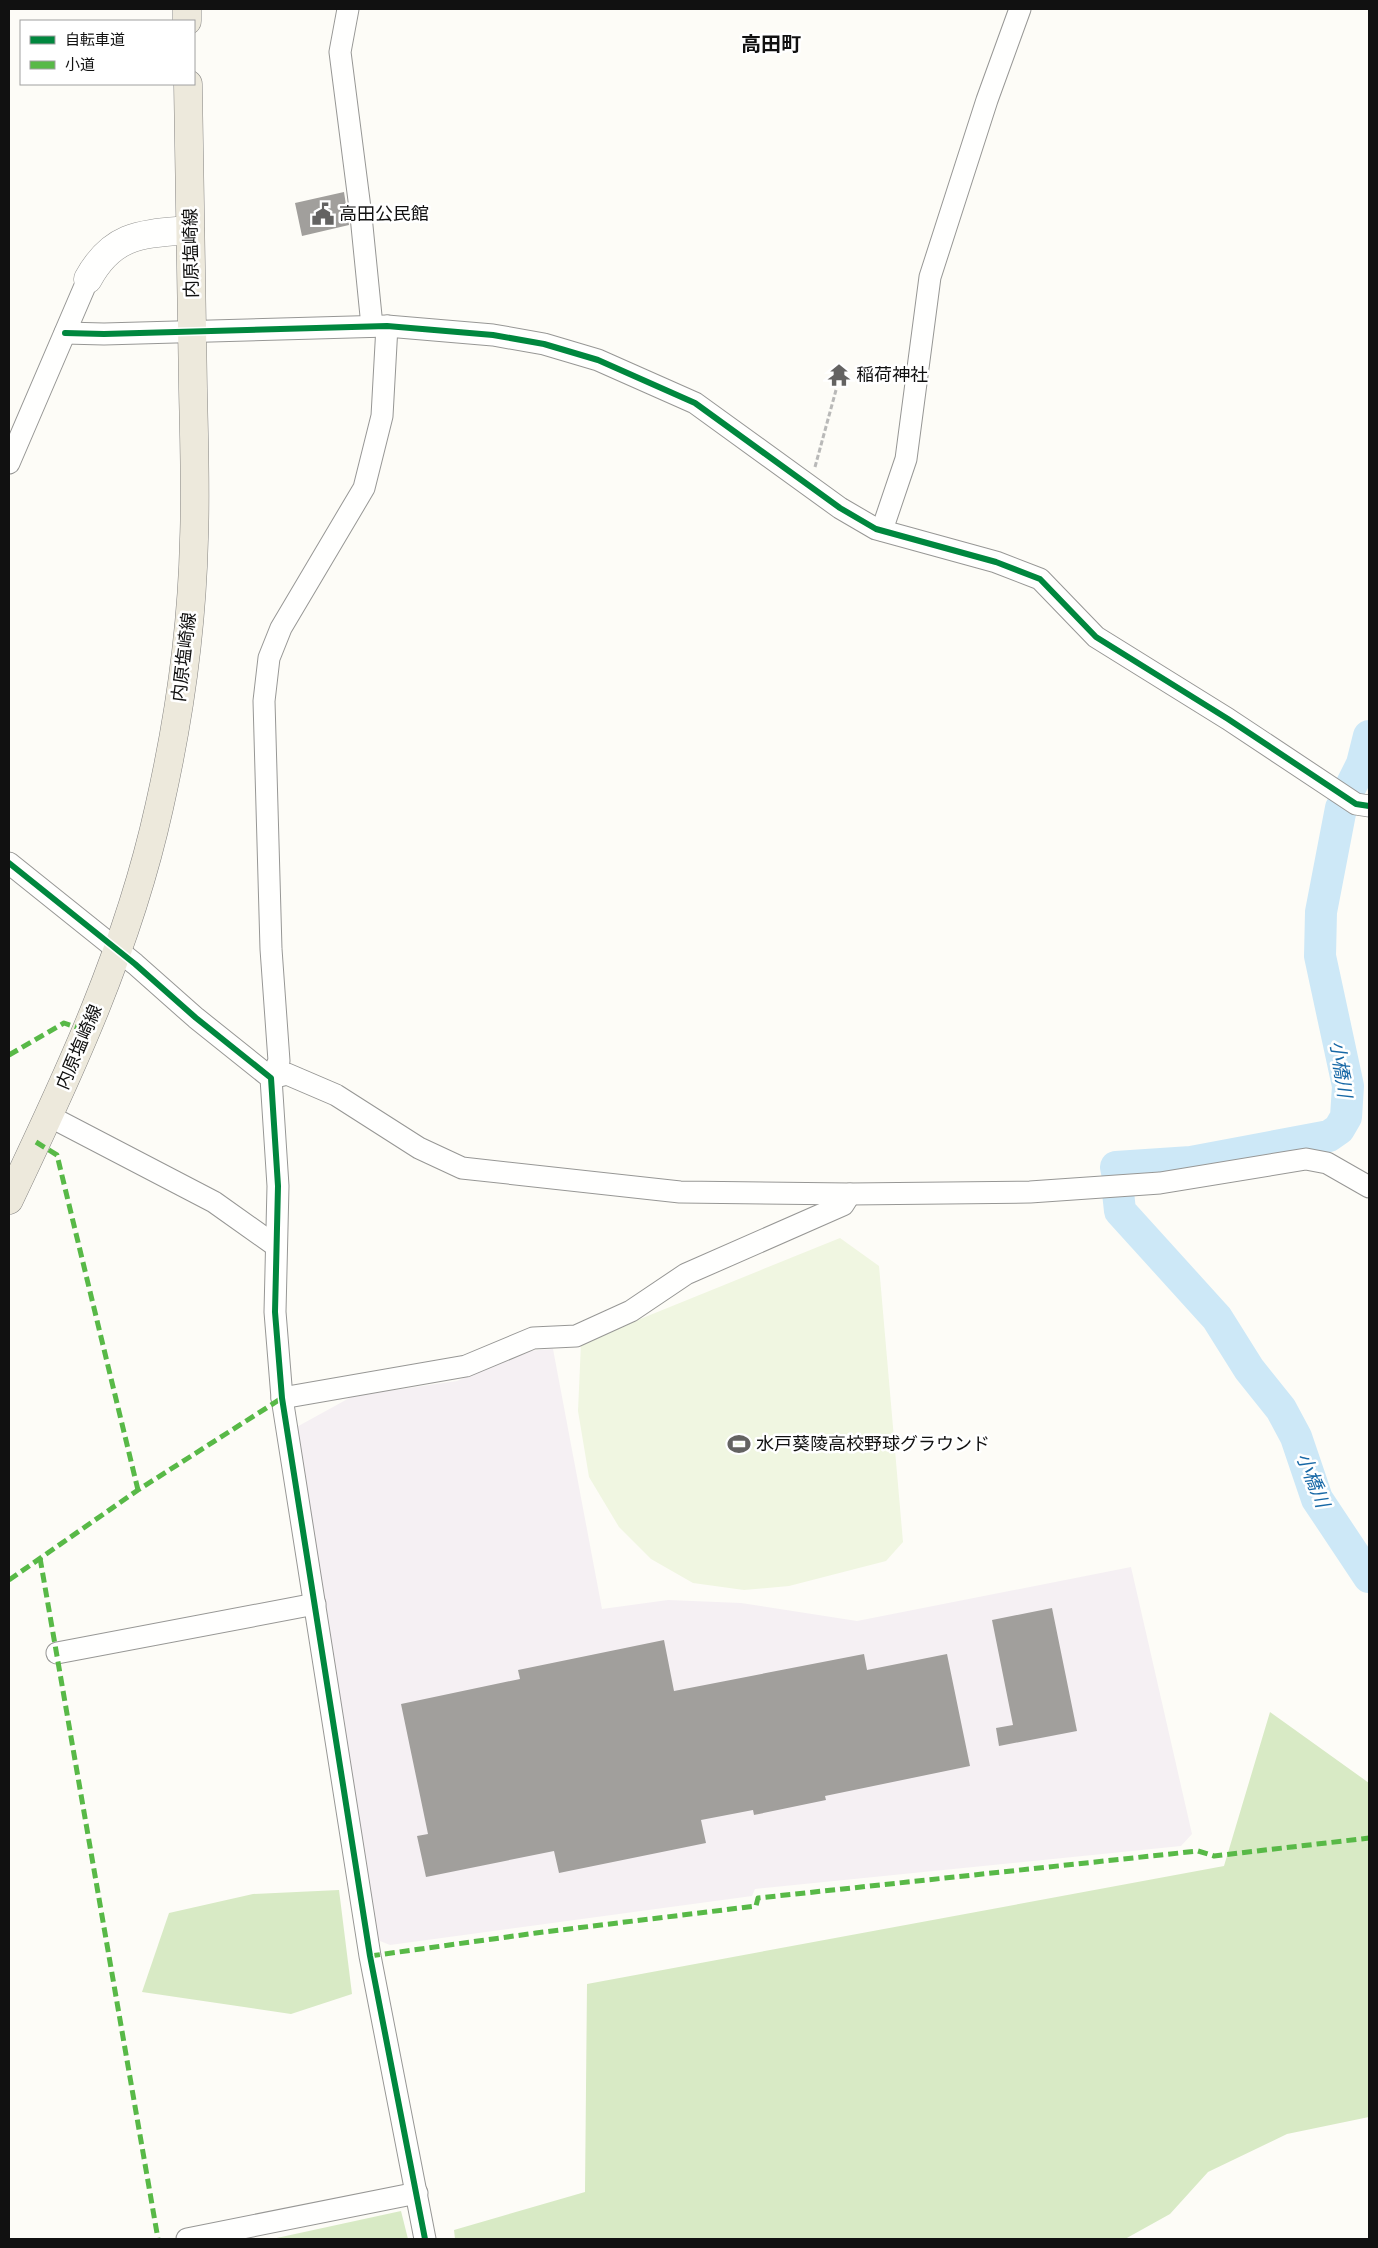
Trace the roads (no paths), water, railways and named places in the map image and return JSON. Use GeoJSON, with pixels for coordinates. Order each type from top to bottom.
{"type":"FeatureCollection","features":[{"type":"Feature","properties":{"kind":"main road","name":"内原塩崎線"},"geometry":{"type":"LineString","coordinates":[[9,1200],[88,1031],[118,951],[133,905],[159,808],[182,681],[189,628],[194,539],[193,331],[188,85]]}},
{"type":"Feature","properties":{"kind":"street"},"geometry":{"type":"LineString","coordinates":[[348,9],[340,52],[379,326],[382,416],[364,488],[281,628],[269,658],[266,679],[264,701],[271,949],[279,1061],[271,1078],[278,1186],[275,1312],[282,1398],[370,1956],[425,2239]]}},
{"type":"Feature","properties":{"kind":"street"},"geometry":{"type":"LineString","coordinates":[[882,530],[906,460],[930,277],[987,100],[1020,9]]}},
{"type":"Feature","properties":{"kind":"street"},"geometry":{"type":"LineString","coordinates":[[9,463],[15,433],[65,333],[96,265],[108,252],[124,240],[147,234],[190,230]]}},
{"type":"Feature","properties":{"kind":"street"},"geometry":{"type":"LineString","coordinates":[[65,333],[104,334],[379,326],[493,335],[544,344],[598,360],[695,403],[863,522],[882,530],[996,562],[1040,579],[1096,637],[1228,719],[1356,804],[1369,806]]}},
{"type":"Feature","properties":{"kind":"street"},"geometry":{"type":"LineString","coordinates":[[9,863],[271,1078]]}},
{"type":"Feature","properties":{"kind":"street"},"geometry":{"type":"LineString","coordinates":[[271,1078],[287,1074],[336,1095],[419,1148],[462,1168],[680,1192],[850,1194],[1030,1192],[1160,1183],[1306,1159],[1327,1163],[1369,1186]]}},
{"type":"Feature","properties":{"kind":"street"},"geometry":{"type":"LineString","coordinates":[[49,1116],[214,1202],[276,1246]]}},
{"type":"Feature","properties":{"kind":"street"},"geometry":{"type":"LineString","coordinates":[[282,1398],[466,1366],[533,1338],[576,1336],[631,1311],[686,1274],[843,1205],[850,1194]]}},
{"type":"Feature","properties":{"kind":"street"},"geometry":{"type":"LineString","coordinates":[[57,1653],[315,1604]]}},
{"type":"Feature","properties":{"kind":"street"},"geometry":{"type":"LineString","coordinates":[[187,2239],[417,2193]]}},
{"type":"Feature","properties":{"kind":"waterway","name":"小橋川"},"geometry":{"type":"LineString","coordinates":[[1350,788],[1362,764],[1369,736]]}},
{"type":"Feature","properties":{"kind":"waterway","name":"小橋川"},"geometry":{"type":"LineString","coordinates":[[1117,1172],[1116,1167],[1191,1162],[1329,1136],[1339,1129],[1346,1117],[1348,1086],[1320,956],[1321,912],[1341,808]]}},
{"type":"Feature","properties":{"kind":"waterway","name":"小橋川"},"geometry":{"type":"LineString","coordinates":[[1118,1192],[1120,1211],[1217,1318],[1249,1369],[1281,1409],[1296,1437],[1317,1499],[1369,1577]]}},
{"type":"Feature","properties":{"kind":"place","name":"高田公民館"},"geometry":{"type":"Point","coordinates":[323,214]}},
{"type":"Feature","properties":{"kind":"place","name":"稲荷神社"},"geometry":{"type":"Point","coordinates":[839,375]}},
{"type":"Feature","properties":{"kind":"place","name":"水戸葵陵高校野球グラウンド"},"geometry":{"type":"Point","coordinates":[739,1444]}},
{"type":"Feature","properties":{"kind":"district","name":"高田町"},"geometry":{"type":"Point","coordinates":[771,44]}}]}
